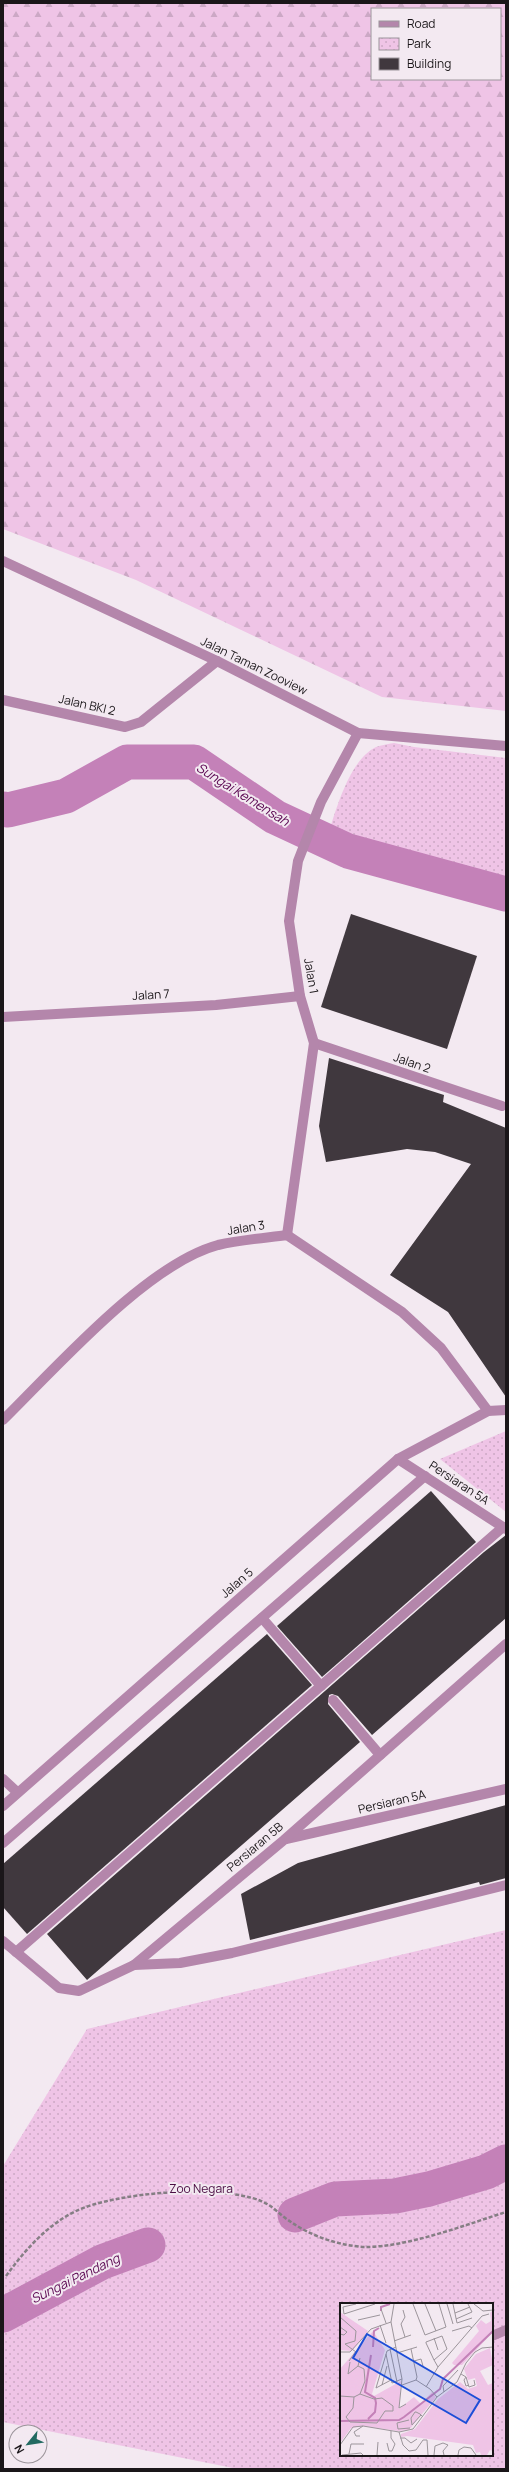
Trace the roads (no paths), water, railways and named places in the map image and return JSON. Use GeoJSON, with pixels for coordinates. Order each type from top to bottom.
{"type":"FeatureCollection","features":[{"type":"Feature","properties":{"kind":"street","name":"Jalan Taman Zooview"},"geometry":{"type":"LineString","coordinates":[[3,561],[217,661],[358,733],[506,746]]}},
{"type":"Feature","properties":{"kind":"street","name":"Jalan BKI 2"},"geometry":{"type":"LineString","coordinates":[[3,700],[125,727],[141,722],[217,661]]}},
{"type":"Feature","properties":{"kind":"street","name":"Jalan 1"},"geometry":{"type":"LineString","coordinates":[[287,1235],[314,1043],[300,996],[289,921],[298,861],[321,802],[358,733]]}},
{"type":"Feature","properties":{"kind":"street","name":"Jalan 7"},"geometry":{"type":"LineString","coordinates":[[3,1017],[216,1004],[300,996]]}},
{"type":"Feature","properties":{"kind":"street","name":"Jalan 2"},"geometry":{"type":"LineString","coordinates":[[314,1043],[502,1106]]}},
{"type":"Feature","properties":{"kind":"street"},"geometry":{"type":"LineString","coordinates":[[287,1235],[402,1312],[441,1348],[488,1411]]}},
{"type":"Feature","properties":{"kind":"street","name":"Jalan 3"},"geometry":{"type":"LineString","coordinates":[[3,1420],[114,1311],[152,1280],[179,1263],[217,1245],[287,1235]]}},
{"type":"Feature","properties":{"kind":"street","name":"Jalan 5"},"geometry":{"type":"LineString","coordinates":[[3,1806],[17,1792],[398,1459],[488,1411],[506,1410]]}},
{"type":"Feature","properties":{"kind":"street","name":"Persiaran 5A"},"geometry":{"type":"LineString","coordinates":[[398,1459],[505,1528]]}},
{"type":"Feature","properties":{"kind":"street"},"geometry":{"type":"LineString","coordinates":[[3,1843],[425,1476]]}},
{"type":"Feature","properties":{"kind":"street"},"geometry":{"type":"LineString","coordinates":[[16,1952],[505,1528]]}},
{"type":"Feature","properties":{"kind":"street"},"geometry":{"type":"LineString","coordinates":[[262,1618],[321,1686]]}},
{"type":"Feature","properties":{"kind":"street","name":"Persiaran 5B"},"geometry":{"type":"LineString","coordinates":[[3,1941],[59,1988],[80,1990],[134,1964],[284,1840],[506,1644]]}},
{"type":"Feature","properties":{"kind":"street"},"geometry":{"type":"LineString","coordinates":[[333,1700],[380,1755]]}},
{"type":"Feature","properties":{"kind":"street"},"geometry":{"type":"LineString","coordinates":[[3,1779],[17,1792]]}},
{"type":"Feature","properties":{"kind":"street","name":"Persiaran 5A"},"geometry":{"type":"LineString","coordinates":[[284,1840],[506,1789]]}},
{"type":"Feature","properties":{"kind":"street"},"geometry":{"type":"LineString","coordinates":[[134,1964],[180,1963],[232,1953],[506,1885]]}},
{"type":"Feature","properties":{"kind":"street"},"geometry":{"type":"LineString","coordinates":[[493,2336],[506,2330]]}},
{"type":"Feature","properties":{"kind":"waterway","name":"Sungai Kemensah"},"geometry":{"type":"LineString","coordinates":[[3,809],[8,810],[66,796],[127,762],[194,762],[275,817],[348,851],[506,894]]}},
{"type":"Feature","properties":{"kind":"waterway","name":"Sungai Pandang"},"geometry":{"type":"LineString","coordinates":[[295,2215],[335,2199],[395,2196],[429,2189],[486,2172],[506,2162]]}},
{"type":"Feature","properties":{"kind":"waterway","name":"Sungai Pandang"},"geometry":{"type":"LineString","coordinates":[[3,2315],[102,2262],[148,2245]]}},
{"type":"Feature","properties":{"kind":"park label","name":"Zoo Negara"},"geometry":{"type":"Point","coordinates":[201,2189]}}]}
